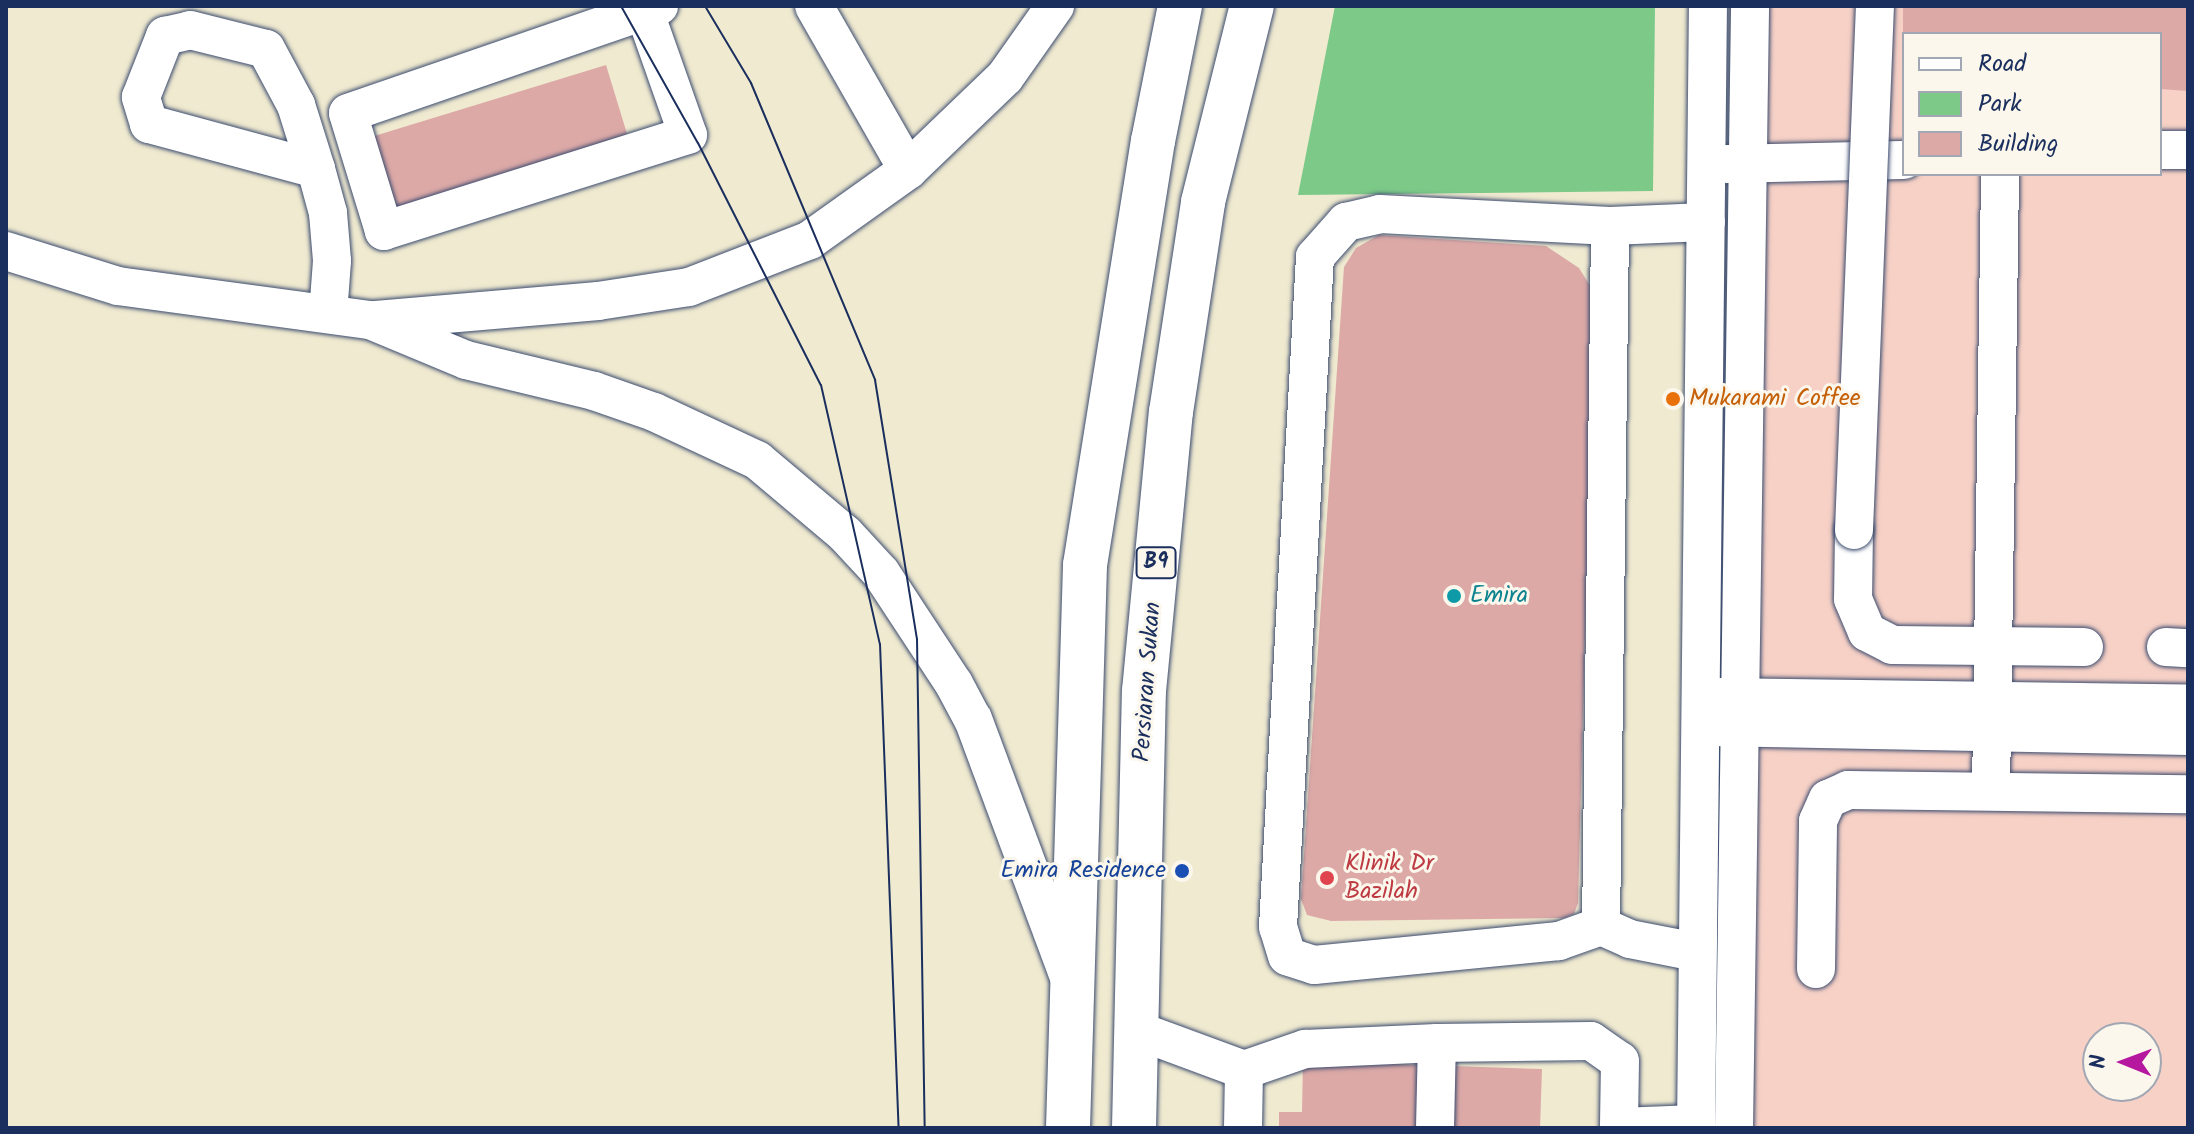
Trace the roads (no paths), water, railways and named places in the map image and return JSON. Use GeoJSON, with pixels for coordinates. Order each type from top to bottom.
{"type":"FeatureCollection","features":[{"type":"Feature","properties":{"kind":"main road"},"geometry":{"type":"LineString","coordinates":[[1068,1128],[1085,565],[1153,141],[1180,6]]}},
{"type":"Feature","properties":{"kind":"main road","name":"Persiaran Sukan"},"geometry":{"type":"LineString","coordinates":[[1134,1128],[1144,691],[1171,412],[1203,202],[1252,6]]}},
{"type":"Feature","properties":{"kind":"street"},"geometry":{"type":"LineString","coordinates":[[814,6],[908,170]]}},
{"type":"Feature","properties":{"kind":"street"},"geometry":{"type":"LineString","coordinates":[[6,251],[118,286],[370,320],[598,301],[689,287],[810,240],[908,170],[1005,77],[1055,6]]}},
{"type":"Feature","properties":{"kind":"street"},"geometry":{"type":"LineString","coordinates":[[1136,1030],[1244,1070],[1305,1049],[1591,1041],[1620,1061],[1619,1127],[1696,1126],[1708,6]]}},
{"type":"Feature","properties":{"kind":"street"},"geometry":{"type":"LineString","coordinates":[[1734,1128],[1750,6]]}},
{"type":"Feature","properties":{"kind":"street"},"geometry":{"type":"LineString","coordinates":[[1875,6],[1853,599],[1867,632],[1892,645],[2084,647]]}},
{"type":"Feature","properties":{"kind":"street"},"geometry":{"type":"LineString","coordinates":[[652,9],[688,135],[384,231],[348,113],[652,9]]}},
{"type":"Feature","properties":{"kind":"street"},"geometry":{"type":"LineString","coordinates":[[316,169],[149,124],[141,97],[165,36],[190,30],[266,49],[296,105],[316,169],[328,213],[331,249],[328,314]]}},
{"type":"Feature","properties":{"kind":"street"},"geometry":{"type":"LineString","coordinates":[[2162,150],[2188,150]]}},
{"type":"Feature","properties":{"kind":"street"},"geometry":{"type":"LineString","coordinates":[[1707,164],[1902,160]]}},
{"type":"Feature","properties":{"kind":"street"},"geometry":{"type":"LineString","coordinates":[[1991,791],[2000,176]]}},
{"type":"Feature","properties":{"kind":"street"},"geometry":{"type":"LineString","coordinates":[[1696,952],[1630,939],[1601,926],[1559,941],[1314,965],[1287,956],[1278,927],[1315,257],[1346,222],[1380,214],[1610,226],[1706,222]]}},
{"type":"Feature","properties":{"kind":"street"},"geometry":{"type":"LineString","coordinates":[[1601,926],[1610,226]]}},
{"type":"Feature","properties":{"kind":"street"},"geometry":{"type":"LineString","coordinates":[[370,320],[466,360],[594,391],[710,437],[757,460],[845,534],[881,573],[973,719],[1071,980]]}},
{"type":"Feature","properties":{"kind":"street"},"geometry":{"type":"LineString","coordinates":[[1993,717],[2188,704]]}},
{"type":"Feature","properties":{"kind":"street"},"geometry":{"type":"LineString","coordinates":[[1700,712],[1993,717],[2188,736]]}},
{"type":"Feature","properties":{"kind":"street"},"geometry":{"type":"LineString","coordinates":[[1816,969],[1818,821],[1828,799],[1848,790],[2188,794]]}},
{"type":"Feature","properties":{"kind":"street"},"geometry":{"type":"LineString","coordinates":[[1435,1128],[1437,1043]]}},
{"type":"Feature","properties":{"kind":"street"},"geometry":{"type":"LineString","coordinates":[[1243,1128],[1244,1070]]}},
{"type":"Feature","properties":{"kind":"tram line"},"geometry":{"type":"LineString","coordinates":[[621,6],[698,143],[821,385],[880,644],[899,1128]]}},
{"type":"Feature","properties":{"kind":"tram line"},"geometry":{"type":"LineString","coordinates":[[705,6],[751,83],[875,380],[917,639],[925,1128]]}},
{"type":"Feature","properties":{"kind":"place","name":"Mukarami Coffee"},"geometry":{"type":"Point","coordinates":[1673,399]}},
{"type":"Feature","properties":{"kind":"place","name":"Emira"},"geometry":{"type":"Point","coordinates":[1454,596]}},
{"type":"Feature","properties":{"kind":"place","name":"Emira Residence"},"geometry":{"type":"Point","coordinates":[1182,871]}},
{"type":"Feature","properties":{"kind":"place","name":"Klinik Dr Bazilah"},"geometry":{"type":"Point","coordinates":[1327,878]}}]}
